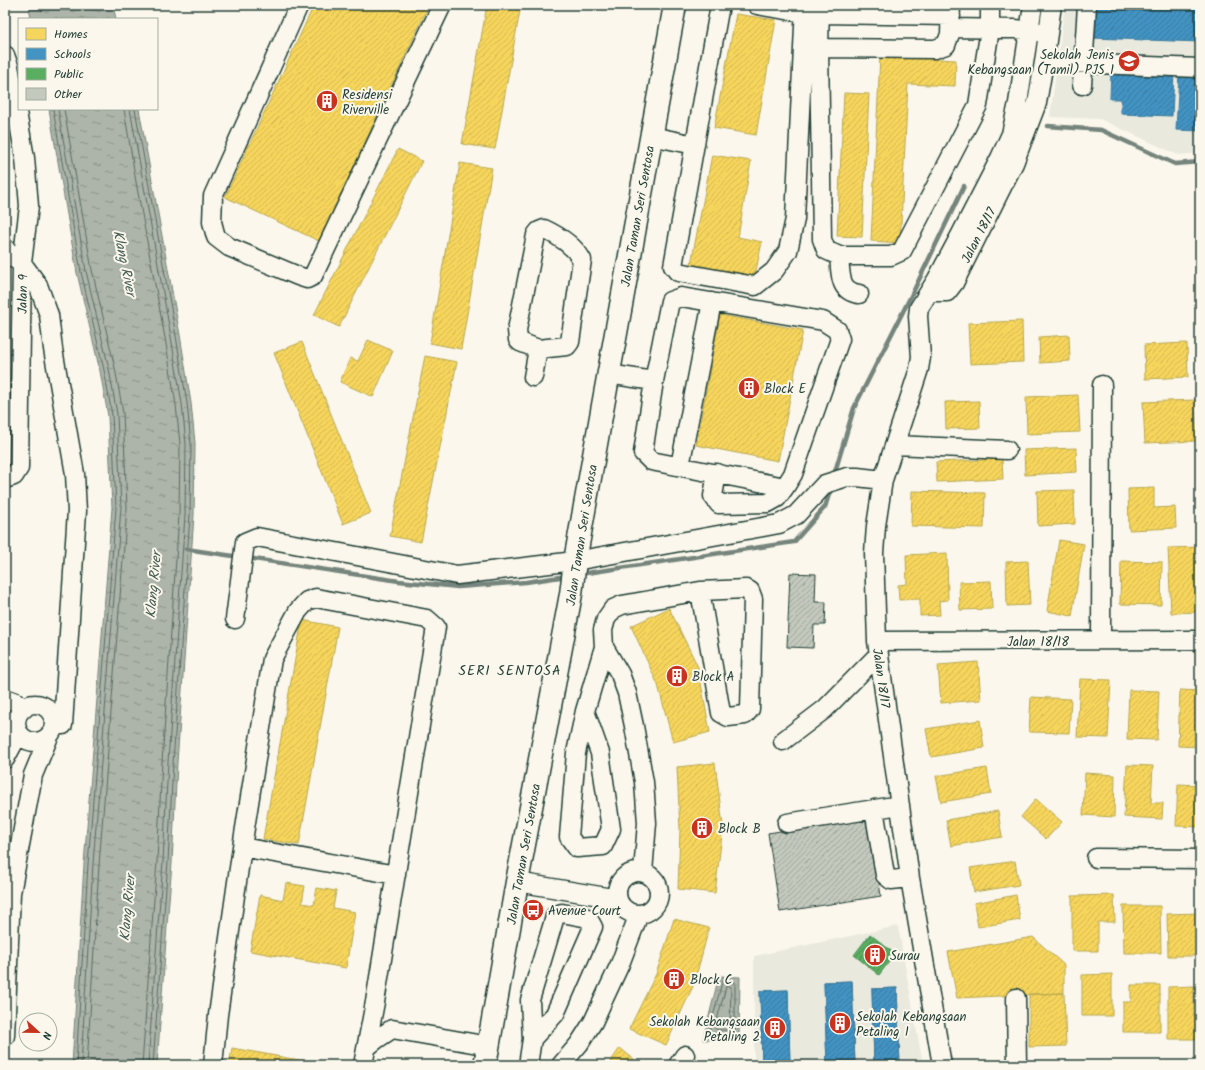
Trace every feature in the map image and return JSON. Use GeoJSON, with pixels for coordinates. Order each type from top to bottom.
{"type":"FeatureCollection","features":[{"type":"Feature","properties":{"kind":"main road","name":"Jalan Taman Seri Sentosa"},"geometry":{"type":"LineString","coordinates":[[487,1056],[518,876],[571,594],[575,561],[608,374],[675,5]]}},
{"type":"Feature","properties":{"kind":"street"},"geometry":{"type":"LineString","coordinates":[[299,5],[213,196],[212,222],[216,237],[229,247],[307,279],[313,276],[442,5]]}},
{"type":"Feature","properties":{"kind":"street"},"geometry":{"type":"LineString","coordinates":[[720,5],[673,266],[678,272],[755,286],[774,270],[788,251],[795,219],[812,9]]}},
{"type":"Feature","properties":{"kind":"street"},"geometry":{"type":"LineString","coordinates":[[757,5],[951,16],[990,29],[1049,32]]}},
{"type":"Feature","properties":{"kind":"street"},"geometry":{"type":"LineString","coordinates":[[812,9],[819,48],[822,239],[826,250],[839,256],[891,256],[902,251],[978,106],[990,29],[990,5]]}},
{"type":"Feature","properties":{"kind":"street"},"geometry":{"type":"LineString","coordinates":[[1007,161],[1030,31],[1033,5]]}},
{"type":"Feature","properties":{"kind":"street"},"geometry":{"type":"LineString","coordinates":[[1007,161],[1037,103],[1052,5]]}},
{"type":"Feature","properties":{"kind":"street"},"geometry":{"type":"LineString","coordinates":[[1082,85],[1087,5]]}},
{"type":"Feature","properties":{"kind":"street"},"geometry":{"type":"LineString","coordinates":[[819,48],[935,49],[946,45],[950,34],[951,16]]}},
{"type":"Feature","properties":{"kind":"street","name":"Jalan 9"},"geometry":{"type":"LineString","coordinates":[[5,55],[9,66],[26,165],[29,206],[11,256],[12,473]]}},
{"type":"Feature","properties":{"kind":"street"},"geometry":{"type":"LineString","coordinates":[[1044,62],[1200,68]]}},
{"type":"Feature","properties":{"kind":"street"},"geometry":{"type":"LineString","coordinates":[[651,136],[695,145]]}},
{"type":"Feature","properties":{"kind":"street","name":"Jalan 18/17"},"geometry":{"type":"LineString","coordinates":[[942,1065],[910,878],[878,648],[875,535],[883,480],[919,369],[921,357],[918,316],[919,308],[1007,161]]}},
{"type":"Feature","properties":{"kind":"street"},"geometry":{"type":"LineString","coordinates":[[544,229],[558,236],[578,252],[582,260],[570,342],[567,346],[538,348],[520,342],[518,340],[517,330],[536,235],[539,231],[544,229]]}},
{"type":"Feature","properties":{"kind":"street"},"geometry":{"type":"LineString","coordinates":[[5,1036],[8,893],[33,775],[56,730],[77,510],[75,474],[53,349],[49,315],[38,285],[11,256]]}},
{"type":"Feature","properties":{"kind":"street"},"geometry":{"type":"LineString","coordinates":[[839,256],[844,285],[850,292],[859,294]]}},
{"type":"Feature","properties":{"kind":"street"},"geometry":{"type":"LineString","coordinates":[[717,473],[713,496],[719,504],[768,503],[777,498],[785,487],[793,474],[840,339],[837,330],[823,321],[681,297],[670,302],[654,381],[643,453],[651,461],[717,473],[785,487]]}},
{"type":"Feature","properties":{"kind":"street"},"geometry":{"type":"LineString","coordinates":[[680,466],[712,302]]}},
{"type":"Feature","properties":{"kind":"street"},"geometry":{"type":"LineString","coordinates":[[533,376],[538,348]]}},
{"type":"Feature","properties":{"kind":"street"},"geometry":{"type":"LineString","coordinates":[[608,374],[654,381]]}},
{"type":"Feature","properties":{"kind":"street"},"geometry":{"type":"LineString","coordinates":[[1101,640],[1102,384]]}},
{"type":"Feature","properties":{"kind":"street"},"geometry":{"type":"LineString","coordinates":[[895,445],[1007,450]]}},
{"type":"Feature","properties":{"kind":"street"},"geometry":{"type":"LineString","coordinates":[[235,619],[245,542],[257,537],[457,575],[575,561],[778,524],[796,515],[825,484],[847,477],[883,480]]}},
{"type":"Feature","properties":{"kind":"street"},"geometry":{"type":"LineString","coordinates":[[585,711],[600,753],[611,829],[603,846],[577,848],[569,837],[576,753],[585,711],[604,647],[603,630],[606,619],[613,609],[622,605],[700,590],[746,589],[750,591],[754,599],[750,709],[745,715],[728,718],[721,713],[700,590]]}},
{"type":"Feature","properties":{"kind":"street"},"geometry":{"type":"LineString","coordinates":[[213,1065],[218,1015],[242,847],[272,659],[298,611],[307,601],[316,598],[427,619],[436,627],[375,1002],[363,1065]]}},
{"type":"Feature","properties":{"kind":"street","name":"Jalan 18/18"},"geometry":{"type":"LineString","coordinates":[[878,648],[1101,640],[1200,640]]}},
{"type":"Feature","properties":{"kind":"street"},"geometry":{"type":"LineString","coordinates":[[604,647],[620,674],[627,693],[644,782],[647,823],[643,872]]}},
{"type":"Feature","properties":{"kind":"street"},"geometry":{"type":"LineString","coordinates":[[783,741],[825,709],[878,648]]}},
{"type":"Feature","properties":{"kind":"street"},"geometry":{"type":"LineString","coordinates":[[5,698],[16,702],[25,708]]}},
{"type":"Feature","properties":{"kind":"street"},"geometry":{"type":"LineString","coordinates":[[33,775],[16,734],[16,719],[25,708],[32,705],[39,705],[46,708],[51,714],[53,728],[56,730]]}},
{"type":"Feature","properties":{"kind":"street"},"geometry":{"type":"LineString","coordinates":[[16,734],[30,742],[38,742],[56,730]]}},
{"type":"Feature","properties":{"kind":"street"},"geometry":{"type":"LineString","coordinates":[[5,759],[16,734]]}},
{"type":"Feature","properties":{"kind":"street"},"geometry":{"type":"LineString","coordinates":[[787,823],[900,806]]}},
{"type":"Feature","properties":{"kind":"street"},"geometry":{"type":"LineString","coordinates":[[874,809],[885,875],[891,880],[910,878]]}},
{"type":"Feature","properties":{"kind":"street"},"geometry":{"type":"LineString","coordinates":[[242,847],[396,875]]}},
{"type":"Feature","properties":{"kind":"street"},"geometry":{"type":"LineString","coordinates":[[1096,858],[1200,859]]}},
{"type":"Feature","properties":{"kind":"street"},"geometry":{"type":"LineString","coordinates":[[633,872],[643,872],[650,875],[656,881],[660,892],[654,907],[639,914],[631,913],[625,909],[618,893],[626,876],[633,872]]}},
{"type":"Feature","properties":{"kind":"street"},"geometry":{"type":"LineString","coordinates":[[518,876],[618,893]]}},
{"type":"Feature","properties":{"kind":"street"},"geometry":{"type":"LineString","coordinates":[[528,1065],[532,1039],[530,1000],[555,916],[562,913],[588,918],[593,927],[555,1014],[532,1039]]}},
{"type":"Feature","properties":{"kind":"street"},"geometry":{"type":"LineString","coordinates":[[561,1065],[579,1044],[593,1022],[620,964],[639,914]]}},
{"type":"Feature","properties":{"kind":"street"},"geometry":{"type":"LineString","coordinates":[[1016,998],[1017,1065]]}},
{"type":"Feature","properties":{"kind":"street"},"geometry":{"type":"LineString","coordinates":[[375,1002],[392,1029],[487,1056]]}},
{"type":"Feature","properties":{"kind":"street"},"geometry":{"type":"LineString","coordinates":[[367,1047],[392,1029]]}},
{"type":"Feature","properties":{"kind":"shaded area","name":"Sekolah Jenis Kebangsaan (Tamil) PJS 1"},"geometry":{"type":"Polygon","coordinates":[[[1065,5],[1200,5],[1200,153],[1178,155],[1100,119],[1050,117],[1065,5]]]}},
{"type":"Feature","properties":{"kind":"shaded area"},"geometry":{"type":"Polygon","coordinates":[[[898,926],[923,1065],[754,1065],[754,956],[898,926]]]}},
{"type":"Feature","properties":{"kind":"water"},"geometry":{"type":"Polygon","coordinates":[[[29,5],[113,5],[116,18],[31,18],[29,5]]]}},
{"type":"Feature","properties":{"kind":"water","name":"Klang River"},"geometry":{"type":"Polygon","coordinates":[[[49,110],[139,110],[180,335],[191,403],[195,443],[194,515],[177,763],[172,863],[157,1065],[72,1065],[84,864],[112,508],[108,416],[100,371],[77,273],[49,110]]]}},
{"type":"Feature","properties":{"kind":"water"},"geometry":{"type":"Polygon","coordinates":[[[719,976],[740,977],[739,1039],[703,1040],[719,976]]]}},
{"type":"Feature","properties":{"kind":"building: Homes","name":"Residensi Riverville"},"geometry":{"type":"Polygon","coordinates":[[[314,5],[429,5],[319,241],[225,197],[314,5]]]}},
{"type":"Feature","properties":{"kind":"building: Homes"},"geometry":{"type":"Polygon","coordinates":[[[487,5],[521,5],[495,149],[462,144],[487,5]]]}},
{"type":"Feature","properties":{"kind":"building: Homes"},"geometry":{"type":"Polygon","coordinates":[[[736,14],[776,20],[756,135],[714,128],[736,14]]]}},
{"type":"Feature","properties":{"kind":"building: Homes"},"geometry":{"type":"Polygon","coordinates":[[[880,56],[956,60],[955,86],[908,84],[900,243],[871,241],[880,56]]]}},
{"type":"Feature","properties":{"kind":"building: Homes"},"geometry":{"type":"Polygon","coordinates":[[[844,93],[869,94],[862,237],[837,236],[844,93]]]}},
{"type":"Feature","properties":{"kind":"building: Homes"},"geometry":{"type":"Polygon","coordinates":[[[398,149],[422,161],[339,327],[314,315],[398,149]]]}},
{"type":"Feature","properties":{"kind":"building: Homes"},"geometry":{"type":"Polygon","coordinates":[[[712,155],[751,161],[738,237],[762,242],[754,280],[690,269],[712,155]]]}},
{"type":"Feature","properties":{"kind":"building: Homes"},"geometry":{"type":"Polygon","coordinates":[[[460,163],[492,168],[461,349],[430,343],[460,163]]]}},
{"type":"Feature","properties":{"kind":"building: Homes","name":"Block E"},"geometry":{"type":"Polygon","coordinates":[[[720,315],[803,330],[778,461],[696,445],[720,315]]]}},
{"type":"Feature","properties":{"kind":"building: Homes"},"geometry":{"type":"Polygon","coordinates":[[[1022,321],[1023,362],[970,364],[968,323],[1022,321]]]}},
{"type":"Feature","properties":{"kind":"building: Homes"},"geometry":{"type":"Polygon","coordinates":[[[1069,335],[1070,361],[1040,363],[1039,337],[1069,335]]]}},
{"type":"Feature","properties":{"kind":"building: Homes"},"geometry":{"type":"Polygon","coordinates":[[[368,340],[393,351],[373,397],[340,382],[350,358],[358,361],[368,340]]]}},
{"type":"Feature","properties":{"kind":"building: Homes"},"geometry":{"type":"Polygon","coordinates":[[[302,342],[371,513],[343,524],[274,353],[302,342]]]}},
{"type":"Feature","properties":{"kind":"building: Homes"},"geometry":{"type":"Polygon","coordinates":[[[1187,343],[1188,377],[1145,379],[1144,345],[1187,343]]]}},
{"type":"Feature","properties":{"kind":"building: Homes"},"geometry":{"type":"Polygon","coordinates":[[[425,356],[457,362],[421,542],[390,536],[425,356]]]}},
{"type":"Feature","properties":{"kind":"building: Homes"},"geometry":{"type":"Polygon","coordinates":[[[1078,395],[1080,432],[1027,434],[1026,397],[1078,395]]]}},
{"type":"Feature","properties":{"kind":"building: Homes"},"geometry":{"type":"Polygon","coordinates":[[[1195,400],[1197,441],[1145,443],[1143,402],[1195,400]]]}},
{"type":"Feature","properties":{"kind":"building: Homes"},"geometry":{"type":"Polygon","coordinates":[[[979,401],[980,428],[946,429],[945,402],[979,401]]]}},
{"type":"Feature","properties":{"kind":"building: Homes"},"geometry":{"type":"Polygon","coordinates":[[[1076,448],[1077,472],[1025,475],[1024,450],[1076,448]]]}},
{"type":"Feature","properties":{"kind":"building: Homes"},"geometry":{"type":"Polygon","coordinates":[[[1002,459],[1003,479],[937,482],[936,462],[1002,459]]]}},
{"type":"Feature","properties":{"kind":"building: Homes"},"geometry":{"type":"Polygon","coordinates":[[[1154,488],[1154,508],[1175,507],[1176,528],[1129,530],[1128,489],[1154,488]]]}},
{"type":"Feature","properties":{"kind":"building: Homes"},"geometry":{"type":"Polygon","coordinates":[[[1074,490],[1075,524],[1038,526],[1037,491],[1074,490]]]}},
{"type":"Feature","properties":{"kind":"building: Homes"},"geometry":{"type":"Polygon","coordinates":[[[912,491],[985,493],[984,528],[911,526],[912,491]]]}},
{"type":"Feature","properties":{"kind":"building: Homes"},"geometry":{"type":"Polygon","coordinates":[[[1059,540],[1084,544],[1072,616],[1047,611],[1059,540]]]}},
{"type":"Feature","properties":{"kind":"building: Homes"},"geometry":{"type":"Polygon","coordinates":[[[1200,547],[1200,612],[1171,613],[1168,548],[1200,547]]]}},
{"type":"Feature","properties":{"kind":"building: Homes"},"geometry":{"type":"Polygon","coordinates":[[[947,553],[948,600],[939,601],[940,615],[920,616],[920,599],[899,600],[898,585],[907,584],[906,555],[947,553]]]}},
{"type":"Feature","properties":{"kind":"building: Homes"},"geometry":{"type":"Polygon","coordinates":[[[1028,561],[1030,605],[1007,606],[1006,562],[1028,561]]]}},
{"type":"Feature","properties":{"kind":"building: Homes"},"geometry":{"type":"Polygon","coordinates":[[[1121,561],[1162,562],[1161,605],[1120,604],[1121,561]]]}},
{"type":"Feature","properties":{"kind":"building: Homes"},"geometry":{"type":"Polygon","coordinates":[[[991,581],[992,609],[960,610],[959,582],[991,581]]]}},
{"type":"Feature","properties":{"kind":"building: Homes","name":"Block A"},"geometry":{"type":"Polygon","coordinates":[[[669,608],[698,667],[710,732],[673,742],[658,685],[631,626],[669,608]]]}},
{"type":"Feature","properties":{"kind":"building: Homes"},"geometry":{"type":"Polygon","coordinates":[[[302,620],[338,627],[299,845],[263,839],[302,620]]]}},
{"type":"Feature","properties":{"kind":"building: Homes"},"geometry":{"type":"Polygon","coordinates":[[[978,662],[981,700],[941,703],[938,665],[978,662]]]}},
{"type":"Feature","properties":{"kind":"building: Homes"},"geometry":{"type":"Polygon","coordinates":[[[1080,679],[1111,680],[1108,738],[1077,737],[1080,679]]]}},
{"type":"Feature","properties":{"kind":"building: Homes"},"geometry":{"type":"Polygon","coordinates":[[[1129,690],[1159,691],[1157,740],[1127,739],[1129,690]]]}},
{"type":"Feature","properties":{"kind":"building: Homes"},"geometry":{"type":"Polygon","coordinates":[[[1180,690],[1200,691],[1200,747],[1178,746],[1180,690]]]}},
{"type":"Feature","properties":{"kind":"building: Homes"},"geometry":{"type":"Polygon","coordinates":[[[1031,697],[1071,699],[1069,733],[1029,732],[1031,697]]]}},
{"type":"Feature","properties":{"kind":"building: Homes"},"geometry":{"type":"Polygon","coordinates":[[[980,720],[984,748],[931,757],[926,729],[980,720]]]}},
{"type":"Feature","properties":{"kind":"building: Homes","name":"Block B"},"geometry":{"type":"Polygon","coordinates":[[[715,763],[723,826],[715,893],[678,889],[680,829],[677,767],[715,763]]]}},
{"type":"Feature","properties":{"kind":"building: Homes"},"geometry":{"type":"Polygon","coordinates":[[[1127,765],[1153,766],[1151,803],[1163,803],[1162,819],[1124,817],[1127,765]]]}},
{"type":"Feature","properties":{"kind":"building: Homes"},"geometry":{"type":"Polygon","coordinates":[[[987,768],[991,794],[941,802],[936,776],[987,768]]]}},
{"type":"Feature","properties":{"kind":"building: Homes"},"geometry":{"type":"Polygon","coordinates":[[[1085,773],[1115,775],[1114,817],[1083,815],[1085,773]]]}},
{"type":"Feature","properties":{"kind":"building: Homes"},"geometry":{"type":"Polygon","coordinates":[[[1178,784],[1200,785],[1200,827],[1176,826],[1178,784]]]}},
{"type":"Feature","properties":{"kind":"building: Homes"},"geometry":{"type":"Polygon","coordinates":[[[1036,799],[1062,822],[1046,839],[1021,817],[1036,799]]]}},
{"type":"Feature","properties":{"kind":"building: Homes"},"geometry":{"type":"Polygon","coordinates":[[[998,811],[1002,837],[951,846],[946,820],[998,811]]]}},
{"type":"Feature","properties":{"kind":"building: Homes"},"geometry":{"type":"Polygon","coordinates":[[[1015,861],[1019,885],[974,892],[970,868],[1015,861]]]}},
{"type":"Feature","properties":{"kind":"building: Homes"},"geometry":{"type":"Polygon","coordinates":[[[286,883],[305,886],[302,903],[314,905],[317,888],[336,891],[333,908],[355,912],[346,968],[250,951],[260,895],[283,900],[286,883]]]}},
{"type":"Feature","properties":{"kind":"building: Homes"},"geometry":{"type":"Polygon","coordinates":[[[1016,895],[1020,920],[978,927],[974,903],[1016,895]]]}},
{"type":"Feature","properties":{"kind":"building: Homes"},"geometry":{"type":"Polygon","coordinates":[[[1114,895],[1115,922],[1098,922],[1098,951],[1072,951],[1072,896],[1114,895]]]}},
{"type":"Feature","properties":{"kind":"building: Homes"},"geometry":{"type":"Polygon","coordinates":[[[1123,906],[1160,906],[1161,953],[1124,953],[1123,906]]]}},
{"type":"Feature","properties":{"kind":"building: Homes"},"geometry":{"type":"Polygon","coordinates":[[[1200,913],[1200,956],[1168,956],[1167,914],[1200,913]]]}},
{"type":"Feature","properties":{"kind":"building: Homes","name":"Block C"},"geometry":{"type":"Polygon","coordinates":[[[674,919],[709,928],[694,984],[666,1045],[629,1029],[656,974],[674,919]]]}},
{"type":"Feature","properties":{"kind":"building: Homes"},"geometry":{"type":"Polygon","coordinates":[[[1033,937],[1064,965],[1064,993],[957,998],[948,952],[1033,937]]]}},
{"type":"Feature","properties":{"kind":"building: Homes"},"geometry":{"type":"Polygon","coordinates":[[[1112,974],[1112,1016],[1082,1016],[1082,975],[1112,974]]]}},
{"type":"Feature","properties":{"kind":"building: Homes"},"geometry":{"type":"Polygon","coordinates":[[[1131,985],[1160,985],[1160,1032],[1123,1032],[1123,1002],[1131,1002],[1131,985]]]}},
{"type":"Feature","properties":{"kind":"building: Homes"},"geometry":{"type":"Polygon","coordinates":[[[1194,986],[1194,1015],[1200,1015],[1200,1039],[1168,1039],[1168,987],[1194,986]]]}},
{"type":"Feature","properties":{"kind":"building: Homes"},"geometry":{"type":"Polygon","coordinates":[[[1064,993],[1066,1046],[1029,1047],[1029,994],[1064,993]]]}},
{"type":"Feature","properties":{"kind":"building: Homes"},"geometry":{"type":"Polygon","coordinates":[[[232,1048],[326,1065],[229,1065],[232,1048]]]}},
{"type":"Feature","properties":{"kind":"building: Homes"},"geometry":{"type":"Polygon","coordinates":[[[620,1048],[641,1065],[608,1065],[620,1048]]]}},
{"type":"Feature","properties":{"kind":"building: Schools"},"geometry":{"type":"Polygon","coordinates":[[[1095,5],[1121,5],[1121,8],[1171,9],[1171,5],[1198,5],[1197,11],[1200,11],[1200,42],[1093,38],[1095,5]]]}},
{"type":"Feature","properties":{"kind":"building: Schools"},"geometry":{"type":"Polygon","coordinates":[[[1111,70],[1174,73],[1172,116],[1121,114],[1121,99],[1110,99],[1111,70]]]}},
{"type":"Feature","properties":{"kind":"building: Schools"},"geometry":{"type":"Polygon","coordinates":[[[1179,73],[1200,74],[1200,131],[1176,130],[1179,73]]]}},
{"type":"Feature","properties":{"kind":"building: Schools","name":"Sekolah Kebangsaan Petaling 1"},"geometry":{"type":"Polygon","coordinates":[[[852,981],[855,1065],[827,1065],[824,982],[852,981]]]}},
{"type":"Feature","properties":{"kind":"building: Schools","name":"Sekolah Kebangsaan Petaling 1"},"geometry":{"type":"Polygon","coordinates":[[[852,981],[855,1065],[827,1065],[824,982],[852,981]]]}},
{"type":"Feature","properties":{"kind":"building: Schools","name":"Sekolah Kebangsaan Petaling 1"},"geometry":{"type":"Polygon","coordinates":[[[897,988],[900,1065],[874,1065],[872,989],[897,988]]]}},
{"type":"Feature","properties":{"kind":"building: Schools","name":"Sekolah Kebangsaan Petaling 1"},"geometry":{"type":"Polygon","coordinates":[[[897,988],[900,1065],[874,1065],[872,989],[897,988]]]}},
{"type":"Feature","properties":{"kind":"building: Schools","name":"Sekolah Kebangsaan Petaling 2"},"geometry":{"type":"Polygon","coordinates":[[[788,990],[790,1065],[762,1065],[760,991],[788,990]]]}},
{"type":"Feature","properties":{"kind":"building: Schools","name":"Sekolah Kebangsaan Petaling 2"},"geometry":{"type":"Polygon","coordinates":[[[788,990],[790,1065],[762,1065],[760,991],[788,990]]]}},
{"type":"Feature","properties":{"kind":"building: Public","name":"Surau"},"geometry":{"type":"Polygon","coordinates":[[[870,934],[895,954],[879,975],[854,955],[870,934]]]}},
{"type":"Feature","properties":{"kind":"building: Other"},"geometry":{"type":"Polygon","coordinates":[[[790,573],[816,574],[815,602],[826,602],[825,625],[814,625],[813,648],[787,647],[790,573]]]}},
{"type":"Feature","properties":{"kind":"building: Other"},"geometry":{"type":"Polygon","coordinates":[[[869,817],[881,896],[780,912],[768,833],[869,817]]]}},
{"type":"Feature","properties":{"kind":"waterway"},"geometry":{"type":"LineString","coordinates":[[1048,126],[1101,130],[1175,164],[1200,162]]}},
{"type":"Feature","properties":{"kind":"waterway"},"geometry":{"type":"LineString","coordinates":[[834,475],[854,408],[915,288],[964,186]]}},
{"type":"Feature","properties":{"kind":"waterway"},"geometry":{"type":"LineString","coordinates":[[580,574],[794,542],[825,507],[831,488]]}},
{"type":"Feature","properties":{"kind":"waterway"},"geometry":{"type":"LineString","coordinates":[[186,549],[240,557]]}},
{"type":"Feature","properties":{"kind":"waterway"},"geometry":{"type":"LineString","coordinates":[[247,558],[399,581],[458,587],[526,582],[567,576]]}},
{"type":"Feature","properties":{"kind":"place","name":"Sekolah Jenis Kebangsaan (Tamil) PJS 1"},"geometry":{"type":"Point","coordinates":[1129,61]}},
{"type":"Feature","properties":{"kind":"place","name":"Residensi Riverville"},"geometry":{"type":"Point","coordinates":[327,101]}},
{"type":"Feature","properties":{"kind":"place","name":"Block E"},"geometry":{"type":"Point","coordinates":[749,388]}},
{"type":"Feature","properties":{"kind":"place","name":"Block A"},"geometry":{"type":"Point","coordinates":[677,676]}},
{"type":"Feature","properties":{"kind":"place","name":"Block B"},"geometry":{"type":"Point","coordinates":[702,828]}},
{"type":"Feature","properties":{"kind":"place","name":"Avenue Court"},"geometry":{"type":"Point","coordinates":[533,910]}},
{"type":"Feature","properties":{"kind":"place","name":"Surau"},"geometry":{"type":"Point","coordinates":[875,955]}},
{"type":"Feature","properties":{"kind":"place","name":"Block C"},"geometry":{"type":"Point","coordinates":[674,979]}},
{"type":"Feature","properties":{"kind":"place","name":"Sekolah Kebangsaan Petaling 1"},"geometry":{"type":"Point","coordinates":[840,1023]}},
{"type":"Feature","properties":{"kind":"place","name":"Sekolah Kebangsaan Petaling 2"},"geometry":{"type":"Point","coordinates":[775,1028]}},
{"type":"Feature","properties":{"kind":"district","name":"SERI SENTOSA"},"geometry":{"type":"Point","coordinates":[510,670]}}]}
